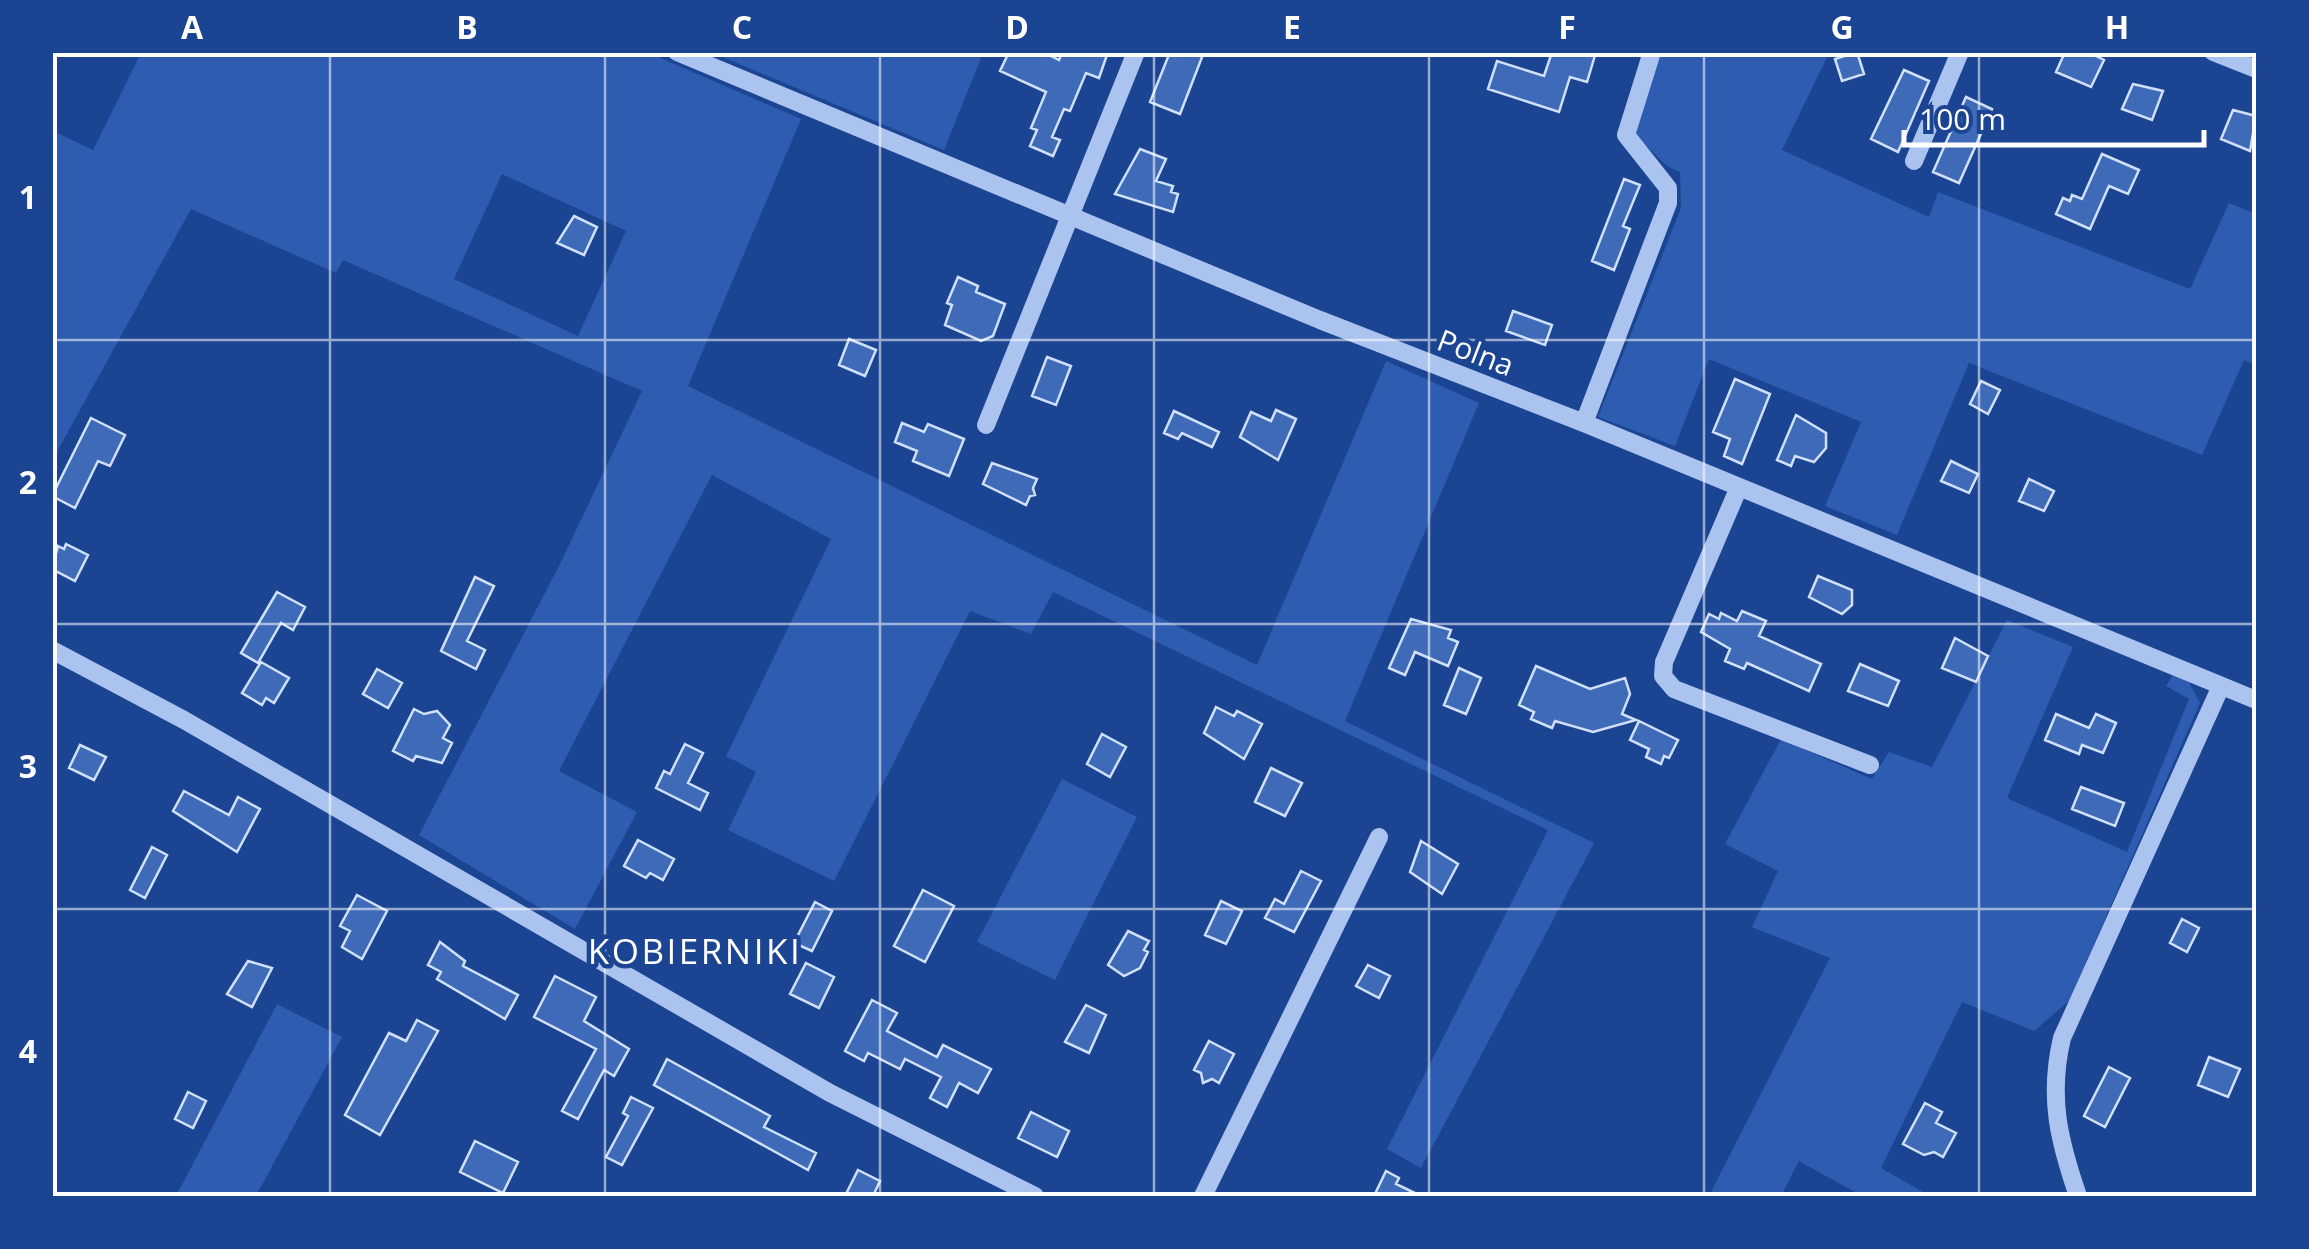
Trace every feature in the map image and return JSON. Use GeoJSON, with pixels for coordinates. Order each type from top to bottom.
{"type":"FeatureCollection","features":[{"type":"Feature","properties":{"kind":"street","name":"Polna"},"geometry":{"type":"LineString","coordinates":[[677,52],[1320,320],[1584,423],[2256,700]]}},
{"type":"Feature","properties":{"kind":"street"},"geometry":{"type":"LineString","coordinates":[[986,425],[1136,52]]}},
{"type":"Feature","properties":{"kind":"street"},"geometry":{"type":"LineString","coordinates":[[1584,423],[1668,204],[1668,188],[1626,135],[1652,52]]}},
{"type":"Feature","properties":{"kind":"street"},"geometry":{"type":"LineString","coordinates":[[1914,160],[1960,52]]}},
{"type":"Feature","properties":{"kind":"street"},"geometry":{"type":"LineString","coordinates":[[2213,52],[2256,70]]}},
{"type":"Feature","properties":{"kind":"street"},"geometry":{"type":"LineString","coordinates":[[1738,487],[1664,662],[1662,676],[1674,689],[1870,765]]}},
{"type":"Feature","properties":{"kind":"street"},"geometry":{"type":"LineString","coordinates":[[52,650],[201,729],[830,1092],[1035,1196]]}},
{"type":"Feature","properties":{"kind":"street"},"geometry":{"type":"LineString","coordinates":[[2078,1196],[2056,1130],[2054,1070],[2062,1038],[2221,686]]}},
{"type":"Feature","properties":{"kind":"street"},"geometry":{"type":"LineString","coordinates":[[1203,1196],[1379,837]]}},
{"type":"Feature","properties":{"kind":"shaded area"},"geometry":{"type":"Polygon","coordinates":[[[141,53],[649,53],[801,119],[688,386],[1257,665],[1386,361],[1479,403],[1345,721],[1594,843],[1421,1168],[1387,1149],[1548,830],[1053,592],[1031,634],[970,611],[834,881],[728,830],[756,772],[726,756],[831,539],[712,475],[559,771],[637,812],[575,929],[419,835],[561,562],[642,391],[343,260],[336,273],[191,209],[53,459],[53,131],[93,150],[141,53]],[[502,174],[454,279],[578,336],[626,231],[502,174]]]}},
{"type":"Feature","properties":{"kind":"shaded area"},"geometry":{"type":"Polygon","coordinates":[[[713,53],[983,53],[944,150],[713,53]]]}},
{"type":"Feature","properties":{"kind":"shaded area"},"geometry":{"type":"Polygon","coordinates":[[[1662,53],[1829,53],[1782,150],[1929,217],[1938,192],[2190,289],[2229,203],[2256,214],[2256,365],[2244,360],[2202,455],[1969,363],[1897,535],[1825,506],[1861,422],[1709,359],[1675,446],[1598,417],[1681,208],[1680,172],[1667,166],[1636,136],[1636,121],[1662,53]]]}},
{"type":"Feature","properties":{"kind":"shaded area"},"geometry":{"type":"Polygon","coordinates":[[[2007,620],[2073,647],[2007,798],[2127,852],[2189,699],[2166,686],[2173,675],[2189,682],[2200,703],[2069,1001],[2034,1031],[1962,1002],[1881,1168],[1930,1196],[1862,1196],[1799,1161],[1781,1196],[1722,1196],[1711,1192],[1830,958],[1752,927],[1778,871],[1725,844],[1781,739],[1872,779],[1889,752],[1932,767],[2007,620]]]}},
{"type":"Feature","properties":{"kind":"shaded area"},"geometry":{"type":"Polygon","coordinates":[[[1062,779],[1137,817],[1055,980],[977,942],[1062,779]]]}},
{"type":"Feature","properties":{"kind":"shaded area"},"geometry":{"type":"Polygon","coordinates":[[[277,1004],[342,1037],[256,1196],[176,1196],[277,1004]]]}},
{"type":"Feature","properties":{"kind":"building"},"geometry":{"type":"Polygon","coordinates":[[[1009,52],[1043,52],[1059,60],[1062,52],[1108,52],[1099,78],[1086,73],[1070,111],[1064,109],[1052,137],[1060,140],[1053,156],[1030,146],[1037,130],[1031,128],[1046,92],[1000,71],[1009,52]]]}},
{"type":"Feature","properties":{"kind":"building"},"geometry":{"type":"Polygon","coordinates":[[[1170,52],[1204,52],[1180,114],[1150,102],[1170,52]]]}},
{"type":"Feature","properties":{"kind":"building"},"geometry":{"type":"Polygon","coordinates":[[[1552,52],[1596,52],[1587,82],[1570,77],[1559,112],[1488,89],[1497,61],[1544,76],[1552,52]]]}},
{"type":"Feature","properties":{"kind":"building"},"geometry":{"type":"Polygon","coordinates":[[[1857,52],[1864,74],[1842,81],[1835,59],[1857,52]]]}},
{"type":"Feature","properties":{"kind":"building"},"geometry":{"type":"Polygon","coordinates":[[[2065,52],[2088,52],[2104,60],[2091,87],[2056,72],[2065,52]]]}},
{"type":"Feature","properties":{"kind":"building"},"geometry":{"type":"Polygon","coordinates":[[[1904,70],[1929,81],[1898,152],[1871,139],[1904,70]]]}},
{"type":"Feature","properties":{"kind":"building"},"geometry":{"type":"Polygon","coordinates":[[[2133,84],[2163,91],[2152,120],[2122,109],[2133,84]]]}},
{"type":"Feature","properties":{"kind":"building"},"geometry":{"type":"Polygon","coordinates":[[[1966,97],[1992,109],[1959,183],[1933,172],[1966,97]]]}},
{"type":"Feature","properties":{"kind":"building"},"geometry":{"type":"Polygon","coordinates":[[[2233,110],[2256,116],[2250,151],[2221,139],[2233,110]]]}},
{"type":"Feature","properties":{"kind":"building"},"geometry":{"type":"Polygon","coordinates":[[[1140,149],[1166,159],[1156,181],[1173,186],[1171,192],[1178,194],[1173,212],[1115,194],[1140,149]]]}},
{"type":"Feature","properties":{"kind":"building"},"geometry":{"type":"Polygon","coordinates":[[[2102,154],[2139,170],[2128,194],[2109,186],[2090,229],[2056,214],[2063,198],[2070,201],[2072,195],[2082,199],[2102,154]]]}},
{"type":"Feature","properties":{"kind":"building"},"geometry":{"type":"Polygon","coordinates":[[[1624,179],[1640,185],[1623,226],[1630,229],[1614,270],[1592,261],[1624,179]]]}},
{"type":"Feature","properties":{"kind":"building"},"geometry":{"type":"Polygon","coordinates":[[[574,216],[597,227],[584,255],[557,243],[574,216]]]}},
{"type":"Feature","properties":{"kind":"building"},"geometry":{"type":"Polygon","coordinates":[[[958,277],[978,286],[976,292],[1005,304],[993,336],[981,341],[945,325],[952,305],[947,303],[958,277]]]}},
{"type":"Feature","properties":{"kind":"building"},"geometry":{"type":"Polygon","coordinates":[[[1513,311],[1552,325],[1545,345],[1506,331],[1513,311]]]}},
{"type":"Feature","properties":{"kind":"building"},"geometry":{"type":"Polygon","coordinates":[[[849,339],[876,350],[865,376],[839,365],[849,339]]]}},
{"type":"Feature","properties":{"kind":"building"},"geometry":{"type":"Polygon","coordinates":[[[1047,357],[1071,366],[1056,405],[1032,396],[1047,357]]]}},
{"type":"Feature","properties":{"kind":"building"},"geometry":{"type":"Polygon","coordinates":[[[1735,379],[1770,394],[1742,464],[1724,456],[1730,439],[1713,432],[1735,379]]]}},
{"type":"Feature","properties":{"kind":"building"},"geometry":{"type":"Polygon","coordinates":[[[1981,381],[2000,390],[1988,414],[1970,404],[1981,381]]]}},
{"type":"Feature","properties":{"kind":"building"},"geometry":{"type":"Polygon","coordinates":[[[1276,410],[1296,419],[1278,460],[1240,437],[1251,412],[1271,421],[1276,410]]]}},
{"type":"Feature","properties":{"kind":"building"},"geometry":{"type":"Polygon","coordinates":[[[1174,411],[1219,432],[1212,447],[1182,433],[1178,439],[1164,433],[1174,411]]]}},
{"type":"Feature","properties":{"kind":"building"},"geometry":{"type":"Polygon","coordinates":[[[1796,415],[1826,433],[1826,448],[1814,462],[1795,456],[1791,466],[1777,460],[1796,415]]]}},
{"type":"Feature","properties":{"kind":"building"},"geometry":{"type":"Polygon","coordinates":[[[91,418],[125,435],[110,466],[98,461],[75,508],[52,496],[91,418]]]}},
{"type":"Feature","properties":{"kind":"building"},"geometry":{"type":"Polygon","coordinates":[[[902,423],[924,432],[928,424],[964,439],[949,476],[913,461],[917,451],[895,442],[902,423]]]}},
{"type":"Feature","properties":{"kind":"building"},"geometry":{"type":"Polygon","coordinates":[[[1951,461],[1978,474],[1969,493],[1941,481],[1951,461]]]}},
{"type":"Feature","properties":{"kind":"building"},"geometry":{"type":"Polygon","coordinates":[[[992,463],[1037,479],[1035,495],[1030,496],[1026,505],[983,484],[992,463]]]}},
{"type":"Feature","properties":{"kind":"building"},"geometry":{"type":"Polygon","coordinates":[[[2029,479],[2054,491],[2044,511],[2019,501],[2029,479]]]}},
{"type":"Feature","properties":{"kind":"building"},"geometry":{"type":"Polygon","coordinates":[[[66,544],[88,555],[75,581],[52,569],[58,546],[64,549],[66,544]]]}},
{"type":"Feature","properties":{"kind":"building"},"geometry":{"type":"Polygon","coordinates":[[[1818,576],[1852,590],[1852,605],[1842,614],[1809,597],[1818,576]]]}},
{"type":"Feature","properties":{"kind":"building"},"geometry":{"type":"Polygon","coordinates":[[[475,577],[494,586],[467,641],[485,650],[476,669],[441,651],[475,577]]]}},
{"type":"Feature","properties":{"kind":"building"},"geometry":{"type":"Polygon","coordinates":[[[277,592],[305,607],[293,630],[281,623],[258,663],[241,653],[277,592]]]}},
{"type":"Feature","properties":{"kind":"building"},"geometry":{"type":"Polygon","coordinates":[[[1742,611],[1766,621],[1759,636],[1821,664],[1809,691],[1747,663],[1744,669],[1725,661],[1730,649],[1701,632],[1709,614],[1719,619],[1721,613],[1737,621],[1742,611]]]}},
{"type":"Feature","properties":{"kind":"building"},"geometry":{"type":"Polygon","coordinates":[[[1411,619],[1451,630],[1448,638],[1458,642],[1448,666],[1415,652],[1405,675],[1389,668],[1411,619]]]}},
{"type":"Feature","properties":{"kind":"building"},"geometry":{"type":"Polygon","coordinates":[[[1955,638],[1988,656],[1976,682],[1942,668],[1955,638]]]}},
{"type":"Feature","properties":{"kind":"building"},"geometry":{"type":"Polygon","coordinates":[[[261,662],[289,678],[274,703],[266,698],[262,705],[242,693],[261,662]]]}},
{"type":"Feature","properties":{"kind":"building"},"geometry":{"type":"Polygon","coordinates":[[[1860,664],[1899,681],[1888,706],[1848,691],[1860,664]]]}},
{"type":"Feature","properties":{"kind":"building"},"geometry":{"type":"Polygon","coordinates":[[[1536,666],[1590,689],[1625,678],[1630,694],[1622,714],[1636,720],[1593,732],[1555,721],[1552,728],[1531,719],[1534,712],[1519,705],[1536,666]]]}},
{"type":"Feature","properties":{"kind":"building"},"geometry":{"type":"Polygon","coordinates":[[[1459,668],[1481,678],[1466,714],[1444,705],[1459,668]]]}},
{"type":"Feature","properties":{"kind":"building"},"geometry":{"type":"Polygon","coordinates":[[[377,669],[402,683],[388,708],[363,694],[377,669]]]}},
{"type":"Feature","properties":{"kind":"building"},"geometry":{"type":"Polygon","coordinates":[[[1216,707],[1234,716],[1237,711],[1262,724],[1244,759],[1204,733],[1216,707]]]}},
{"type":"Feature","properties":{"kind":"building"},"geometry":{"type":"Polygon","coordinates":[[[414,709],[424,714],[437,711],[450,725],[443,738],[452,743],[442,763],[416,756],[413,761],[393,751],[414,709]]]}},
{"type":"Feature","properties":{"kind":"building"},"geometry":{"type":"Polygon","coordinates":[[[2056,714],[2089,728],[2096,714],[2116,723],[2103,753],[2082,745],[2079,754],[2045,740],[2056,714]]]}},
{"type":"Feature","properties":{"kind":"building"},"geometry":{"type":"Polygon","coordinates":[[[1639,721],[1678,740],[1669,758],[1664,756],[1661,764],[1646,757],[1649,749],[1630,740],[1639,721]]]}},
{"type":"Feature","properties":{"kind":"building"},"geometry":{"type":"Polygon","coordinates":[[[1102,734],[1126,747],[1110,777],[1087,764],[1102,734]]]}},
{"type":"Feature","properties":{"kind":"building"},"geometry":{"type":"Polygon","coordinates":[[[685,744],[703,753],[688,783],[708,793],[700,810],[656,788],[664,771],[670,774],[685,744]]]}},
{"type":"Feature","properties":{"kind":"building"},"geometry":{"type":"Polygon","coordinates":[[[80,745],[106,757],[94,780],[69,768],[80,745]]]}},
{"type":"Feature","properties":{"kind":"building"},"geometry":{"type":"Polygon","coordinates":[[[1271,768],[1302,783],[1285,816],[1255,802],[1271,768]]]}},
{"type":"Feature","properties":{"kind":"building"},"geometry":{"type":"Polygon","coordinates":[[[2081,787],[2124,803],[2115,826],[2072,809],[2081,787]]]}},
{"type":"Feature","properties":{"kind":"building"},"geometry":{"type":"Polygon","coordinates":[[[184,791],[229,815],[238,797],[260,809],[237,852],[173,811],[184,791]]]}},
{"type":"Feature","properties":{"kind":"building"},"geometry":{"type":"Polygon","coordinates":[[[638,840],[674,859],[663,880],[650,873],[646,878],[624,866],[638,840]]]}},
{"type":"Feature","properties":{"kind":"building"},"geometry":{"type":"Polygon","coordinates":[[[1421,841],[1458,864],[1442,894],[1410,872],[1421,841]]]}},
{"type":"Feature","properties":{"kind":"building"},"geometry":{"type":"Polygon","coordinates":[[[152,847],[167,855],[145,898],[130,890],[152,847]]]}},
{"type":"Feature","properties":{"kind":"building"},"geometry":{"type":"Polygon","coordinates":[[[1301,871],[1321,881],[1294,932],[1265,918],[1275,899],[1284,904],[1301,871]]]}},
{"type":"Feature","properties":{"kind":"building"},"geometry":{"type":"Polygon","coordinates":[[[923,890],[954,906],[925,962],[894,946],[923,890]]]}},
{"type":"Feature","properties":{"kind":"building"},"geometry":{"type":"Polygon","coordinates":[[[357,895],[387,911],[362,959],[342,947],[350,931],[340,926],[357,895]]]}},
{"type":"Feature","properties":{"kind":"building"},"geometry":{"type":"Polygon","coordinates":[[[1221,901],[1242,911],[1226,944],[1205,935],[1221,901]]]}},
{"type":"Feature","properties":{"kind":"building"},"geometry":{"type":"Polygon","coordinates":[[[815,902],[832,911],[812,951],[794,943],[815,902]]]}},
{"type":"Feature","properties":{"kind":"building"},"geometry":{"type":"Polygon","coordinates":[[[2182,919],[2199,928],[2187,952],[2170,943],[2182,919]]]}},
{"type":"Feature","properties":{"kind":"building"},"geometry":{"type":"Polygon","coordinates":[[[1128,931],[1149,941],[1140,968],[1124,976],[1108,965],[1128,931]]]}},
{"type":"Feature","properties":{"kind":"building"},"geometry":{"type":"Polygon","coordinates":[[[440,942],[465,961],[463,966],[518,995],[505,1019],[437,979],[441,972],[428,965],[440,942]]]}},
{"type":"Feature","properties":{"kind":"building"},"geometry":{"type":"Polygon","coordinates":[[[248,961],[272,968],[252,1007],[227,994],[248,961]]]}},
{"type":"Feature","properties":{"kind":"building"},"geometry":{"type":"Polygon","coordinates":[[[806,963],[834,977],[819,1008],[790,994],[806,963]]]}},
{"type":"Feature","properties":{"kind":"building"},"geometry":{"type":"Polygon","coordinates":[[[1368,965],[1390,976],[1379,998],[1356,986],[1368,965]]]}},
{"type":"Feature","properties":{"kind":"building"},"geometry":{"type":"Polygon","coordinates":[[[555,976],[596,997],[584,1021],[629,1049],[614,1076],[604,1070],[578,1119],[562,1111],[596,1049],[534,1017],[555,976]]]}},
{"type":"Feature","properties":{"kind":"building"},"geometry":{"type":"Polygon","coordinates":[[[872,1000],[897,1013],[887,1031],[937,1057],[943,1045],[991,1069],[978,1093],[959,1083],[947,1107],[930,1098],[941,1077],[905,1059],[900,1069],[868,1053],[864,1061],[845,1051],[872,1000]]]}},
{"type":"Feature","properties":{"kind":"building"},"geometry":{"type":"Polygon","coordinates":[[[1086,1005],[1106,1015],[1089,1053],[1065,1042],[1086,1005]]]}},
{"type":"Feature","properties":{"kind":"building"},"geometry":{"type":"Polygon","coordinates":[[[417,1020],[438,1031],[380,1135],[345,1115],[389,1033],[406,1041],[417,1020]]]}},
{"type":"Feature","properties":{"kind":"building"},"geometry":{"type":"Polygon","coordinates":[[[1209,1041],[1234,1054],[1219,1083],[1212,1079],[1203,1083],[1201,1073],[1194,1070],[1209,1041]]]}},
{"type":"Feature","properties":{"kind":"building"},"geometry":{"type":"Polygon","coordinates":[[[2209,1057],[2240,1069],[2228,1097],[2198,1085],[2209,1057]]]}},
{"type":"Feature","properties":{"kind":"building"},"geometry":{"type":"Polygon","coordinates":[[[667,1059],[770,1116],[764,1127],[816,1153],[808,1170],[654,1085],[667,1059]]]}},
{"type":"Feature","properties":{"kind":"building"},"geometry":{"type":"Polygon","coordinates":[[[2109,1067],[2130,1078],[2105,1127],[2084,1116],[2109,1067]]]}},
{"type":"Feature","properties":{"kind":"building"},"geometry":{"type":"Polygon","coordinates":[[[188,1092],[206,1101],[193,1128],[175,1119],[188,1092]]]}},
{"type":"Feature","properties":{"kind":"building"},"geometry":{"type":"Polygon","coordinates":[[[631,1097],[653,1108],[622,1165],[606,1157],[628,1116],[623,1113],[631,1097]]]}},
{"type":"Feature","properties":{"kind":"building"},"geometry":{"type":"Polygon","coordinates":[[[1925,1103],[1942,1112],[1936,1123],[1956,1133],[1943,1157],[1934,1152],[1924,1155],[1903,1144],[1925,1103]]]}},
{"type":"Feature","properties":{"kind":"building"},"geometry":{"type":"Polygon","coordinates":[[[1031,1112],[1069,1131],[1057,1157],[1018,1138],[1031,1112]]]}},
{"type":"Feature","properties":{"kind":"building"},"geometry":{"type":"Polygon","coordinates":[[[475,1141],[518,1162],[503,1193],[460,1172],[475,1141]]]}},
{"type":"Feature","properties":{"kind":"building"},"geometry":{"type":"Polygon","coordinates":[[[858,1170],[880,1181],[873,1196],[845,1196],[858,1170]]]}},
{"type":"Feature","properties":{"kind":"building"},"geometry":{"type":"Polygon","coordinates":[[[1386,1171],[1399,1178],[1396,1184],[1421,1196],[1374,1196],[1386,1171]]]}},
{"type":"Feature","properties":{"kind":"district","name":"KOBIERNIKI"},"geometry":{"type":"Point","coordinates":[695,950]}}]}
